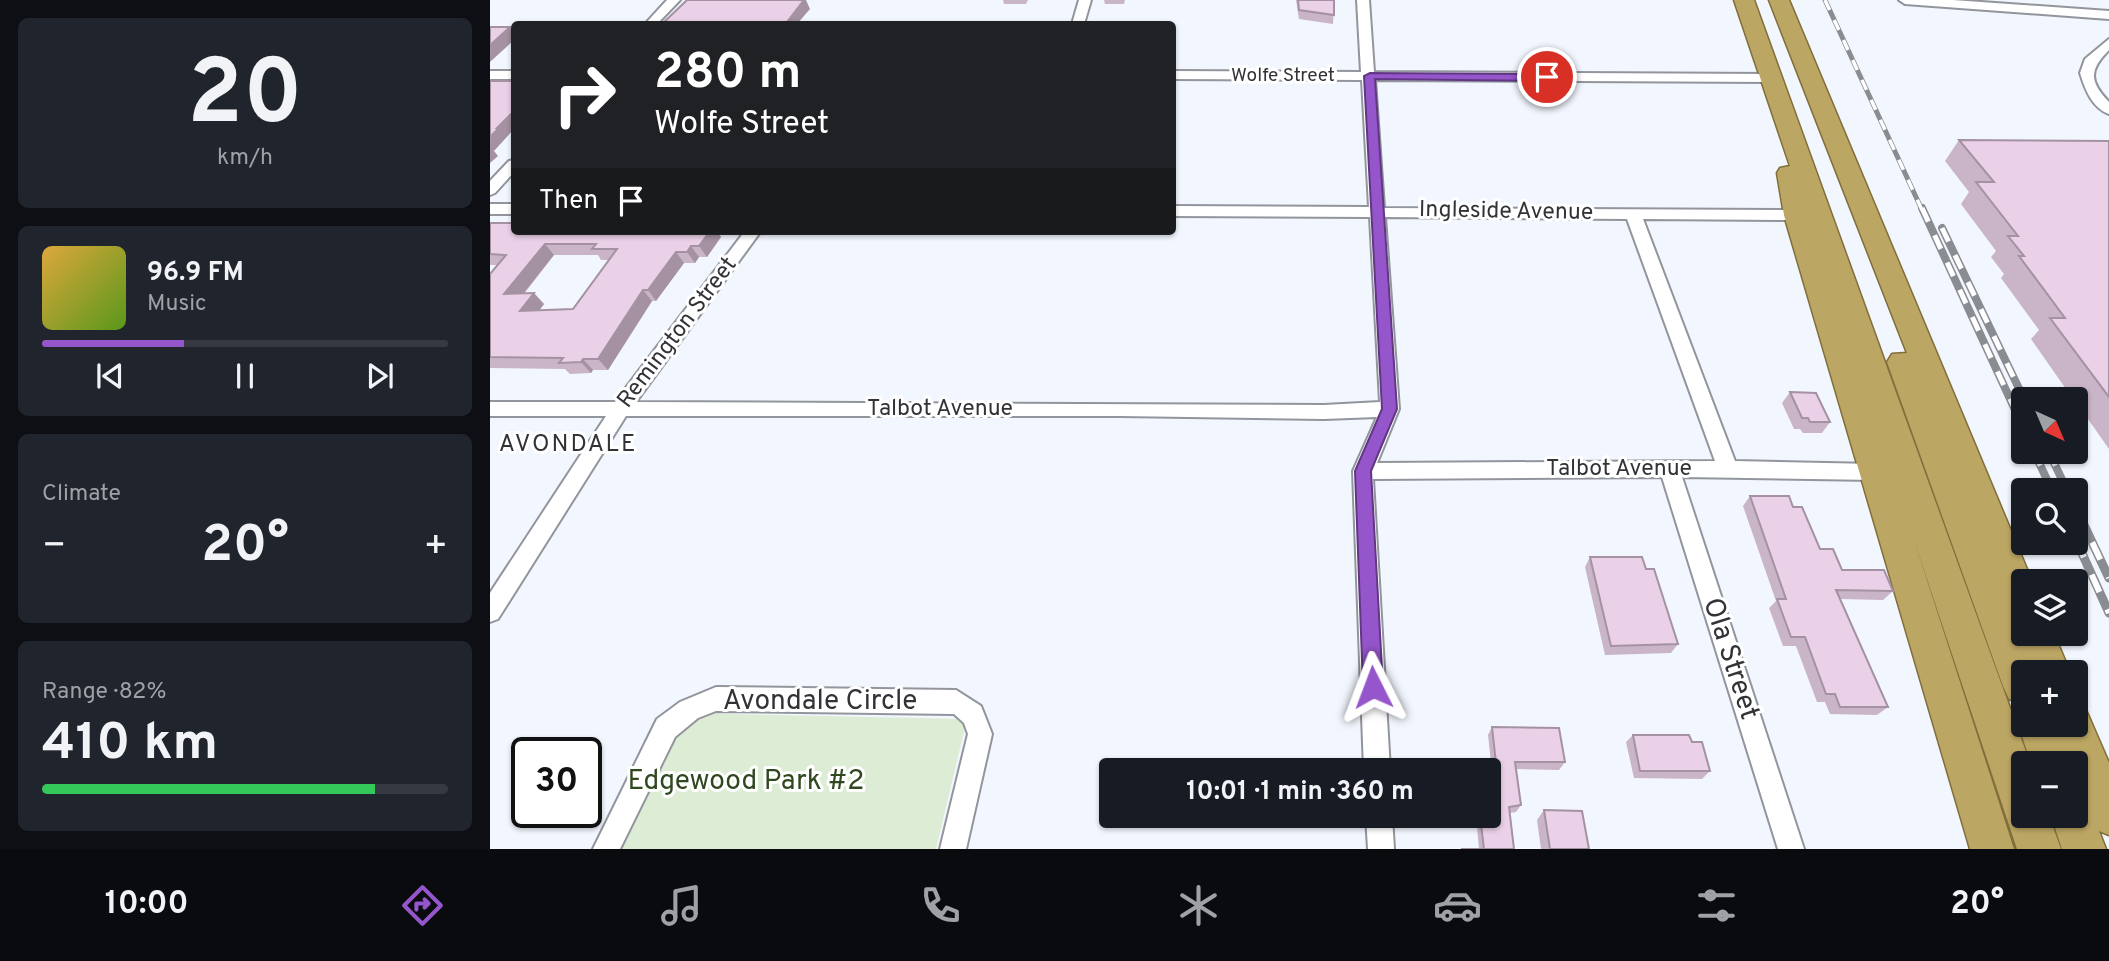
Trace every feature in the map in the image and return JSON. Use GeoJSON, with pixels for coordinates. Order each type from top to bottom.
{"type":"FeatureCollection","features":[{"type":"Feature","properties":{"kind":"highway"},"geometry":{"type":"LineString","coordinates":[[1744,0],[2011,767]]}},
{"type":"Feature","properties":{"kind":"highway"},"geometry":{"type":"LineString","coordinates":[[1779,0],[2011,574]]}},
{"type":"Feature","properties":{"kind":"highway"},"geometry":{"type":"LineString","coordinates":[[1772,78],[1797,215],[1992,849]]}},
{"type":"Feature","properties":{"kind":"highway"},"geometry":{"type":"LineString","coordinates":[[1810,80],[1882,308],[2014,660]]}},
{"type":"Feature","properties":{"kind":"highway"},"geometry":{"type":"LineString","coordinates":[[2077,737],[2109,814]]}},
{"type":"Feature","properties":{"kind":"highway"},"geometry":{"type":"LineString","coordinates":[[2032,828],[2039,849]]}},
{"type":"Feature","properties":{"kind":"highway"},"geometry":{"type":"LineString","coordinates":[[2076,828],[2084,849]]}},
{"type":"Feature","properties":{"kind":"street"},"geometry":{"type":"LineString","coordinates":[[654,21],[674,0]]}},
{"type":"Feature","properties":{"kind":"street"},"geometry":{"type":"LineString","coordinates":[[1079,21],[1085,0]]}},
{"type":"Feature","properties":{"kind":"street"},"geometry":{"type":"LineString","coordinates":[[1363,0],[1390,409],[1363,471],[1376,758]]}},
{"type":"Feature","properties":{"kind":"street"},"geometry":{"type":"LineString","coordinates":[[1905,0],[2109,15]]}},
{"type":"Feature","properties":{"kind":"street"},"geometry":{"type":"LineString","coordinates":[[2109,43],[2087,66],[2088,81],[2093,93],[2109,110]]}},
{"type":"Feature","properties":{"kind":"street"},"geometry":{"type":"LineString","coordinates":[[490,75],[511,75]]}},
{"type":"Feature","properties":{"kind":"street","name":"Wolfe Street"},"geometry":{"type":"LineString","coordinates":[[1176,75],[1772,78]]}},
{"type":"Feature","properties":{"kind":"street"},"geometry":{"type":"LineString","coordinates":[[2088,81],[2109,81]]}},
{"type":"Feature","properties":{"kind":"street"},"geometry":{"type":"LineString","coordinates":[[490,190],[511,167]]}},
{"type":"Feature","properties":{"kind":"street"},"geometry":{"type":"LineString","coordinates":[[490,209],[511,209]]}},
{"type":"Feature","properties":{"kind":"street","name":"Ingleside Avenue"},"geometry":{"type":"LineString","coordinates":[[1176,211],[1797,215]]}},
{"type":"Feature","properties":{"kind":"street"},"geometry":{"type":"LineString","coordinates":[[1633,214],[1728,469]]}},
{"type":"Feature","properties":{"kind":"street","name":"Remington Street"},"geometry":{"type":"LineString","coordinates":[[490,612],[621,408],[750,235]]}},
{"type":"Feature","properties":{"kind":"street","name":"Talbot Avenue"},"geometry":{"type":"LineString","coordinates":[[490,409],[1120,409],[1324,412],[1390,409]]}},
{"type":"Feature","properties":{"kind":"street","name":"Ola Street"},"geometry":{"type":"LineString","coordinates":[[1670,469],[1791,849]]}},
{"type":"Feature","properties":{"kind":"street","name":"Talbot Avenue"},"geometry":{"type":"LineString","coordinates":[[1363,471],[1728,469],[1875,472]]}},
{"type":"Feature","properties":{"kind":"street","name":"Avondale Circle"},"geometry":{"type":"LineString","coordinates":[[606,849],[666,728],[689,710],[716,699],[730,699],[956,702],[969,708],[977,720],[980,734],[953,849]]}},
{"type":"Feature","properties":{"kind":"street"},"geometry":{"type":"LineString","coordinates":[[1380,828],[1381,849]]}},
{"type":"Feature","properties":{"kind":"green space","name":"Edgewood Park #2"},"geometry":{"type":"Polygon","coordinates":[[[684,713],[967,719],[936,849],[621,849],[684,713]]]}},
{"type":"Feature","properties":{"kind":"building"},"geometry":{"type":"Polygon","coordinates":[[[687,0],[804,0],[788,21],[665,21],[687,0]]]}},
{"type":"Feature","properties":{"kind":"building"},"geometry":{"type":"Polygon","coordinates":[[[1298,0],[1334,0],[1334,15],[1299,10],[1298,0]]]}},
{"type":"Feature","properties":{"kind":"building"},"geometry":{"type":"Polygon","coordinates":[[[490,27],[510,27],[490,45],[490,27]]]}},
{"type":"Feature","properties":{"kind":"building"},"geometry":{"type":"Polygon","coordinates":[[[490,81],[511,81],[511,114],[490,137],[490,81]]]}},
{"type":"Feature","properties":{"kind":"building"},"geometry":{"type":"Polygon","coordinates":[[[1959,140],[2109,141],[2109,397],[2050,318],[2065,318],[2019,256],[2024,256],[2008,236],[2018,236],[1976,182],[1994,182],[1959,140]]]}},
{"type":"Feature","properties":{"kind":"building"},"geometry":{"type":"Polygon","coordinates":[[[490,223],[511,223],[511,235],[707,235],[699,246],[691,246],[687,252],[676,252],[648,290],[643,290],[598,359],[583,359],[581,362],[559,363],[563,358],[490,357],[490,274],[506,255],[490,254],[490,223]],[[545,244],[504,294],[534,293],[520,311],[573,309],[617,249],[592,249],[596,244],[545,244]]]}},
{"type":"Feature","properties":{"kind":"building"},"geometry":{"type":"Polygon","coordinates":[[[1790,392],[1816,393],[1830,422],[1810,422],[1808,418],[1802,418],[1790,392]]]}},
{"type":"Feature","properties":{"kind":"building"},"geometry":{"type":"Polygon","coordinates":[[[1750,496],[1789,496],[1793,507],[1802,507],[1820,549],[1833,549],[1842,570],[1884,570],[1893,591],[1836,590],[1888,707],[1840,707],[1835,694],[1826,694],[1805,637],[1791,637],[1777,599],[1786,599],[1750,496]]]}},
{"type":"Feature","properties":{"kind":"building"},"geometry":{"type":"Polygon","coordinates":[[[1590,557],[1642,557],[1646,569],[1654,569],[1678,644],[1611,646],[1590,557]]]}},
{"type":"Feature","properties":{"kind":"building"},"geometry":{"type":"Polygon","coordinates":[[[1492,727],[1559,728],[1565,762],[1515,762],[1521,805],[1509,807],[1514,849],[1484,849],[1481,828],[1501,828],[1501,758],[1495,758],[1492,727]]]}},
{"type":"Feature","properties":{"kind":"building"},"geometry":{"type":"Polygon","coordinates":[[[1633,735],[1689,735],[1692,742],[1702,742],[1710,771],[1640,771],[1633,735]]]}},
{"type":"Feature","properties":{"kind":"building"},"geometry":{"type":"Polygon","coordinates":[[[1544,810],[1582,811],[1589,849],[1550,849],[1544,810]]]}},
{"type":"Feature","properties":{"kind":"railway"},"geometry":{"type":"LineString","coordinates":[[1825,0],[1922,210]]}},
{"type":"Feature","properties":{"kind":"railway"},"geometry":{"type":"LineString","coordinates":[[1922,208],[2011,401]]}},
{"type":"Feature","properties":{"kind":"railway"},"geometry":{"type":"LineString","coordinates":[[1942,228],[2018,387]]}},
{"type":"Feature","properties":{"kind":"railway"},"geometry":{"type":"LineString","coordinates":[[2040,464],[2046,478]]}},
{"type":"Feature","properties":{"kind":"railway"},"geometry":{"type":"LineString","coordinates":[[2055,464],[2061,478]]}},
{"type":"Feature","properties":{"kind":"railway"},"geometry":{"type":"LineString","coordinates":[[2088,533],[2109,578]]}},
{"type":"Feature","properties":{"kind":"railway"},"geometry":{"type":"LineString","coordinates":[[2083,555],[2109,613]]}},
{"type":"Feature","properties":{"kind":"district","name":"AVONDALE"},"geometry":{"type":"Point","coordinates":[568,445]}},
{"type":"Feature","properties":{"kind":"route"},"geometry":{"type":"LineString","coordinates":[[1373,687],[1363,471],[1390,409],[1370,76],[1547,77]]}}]}
